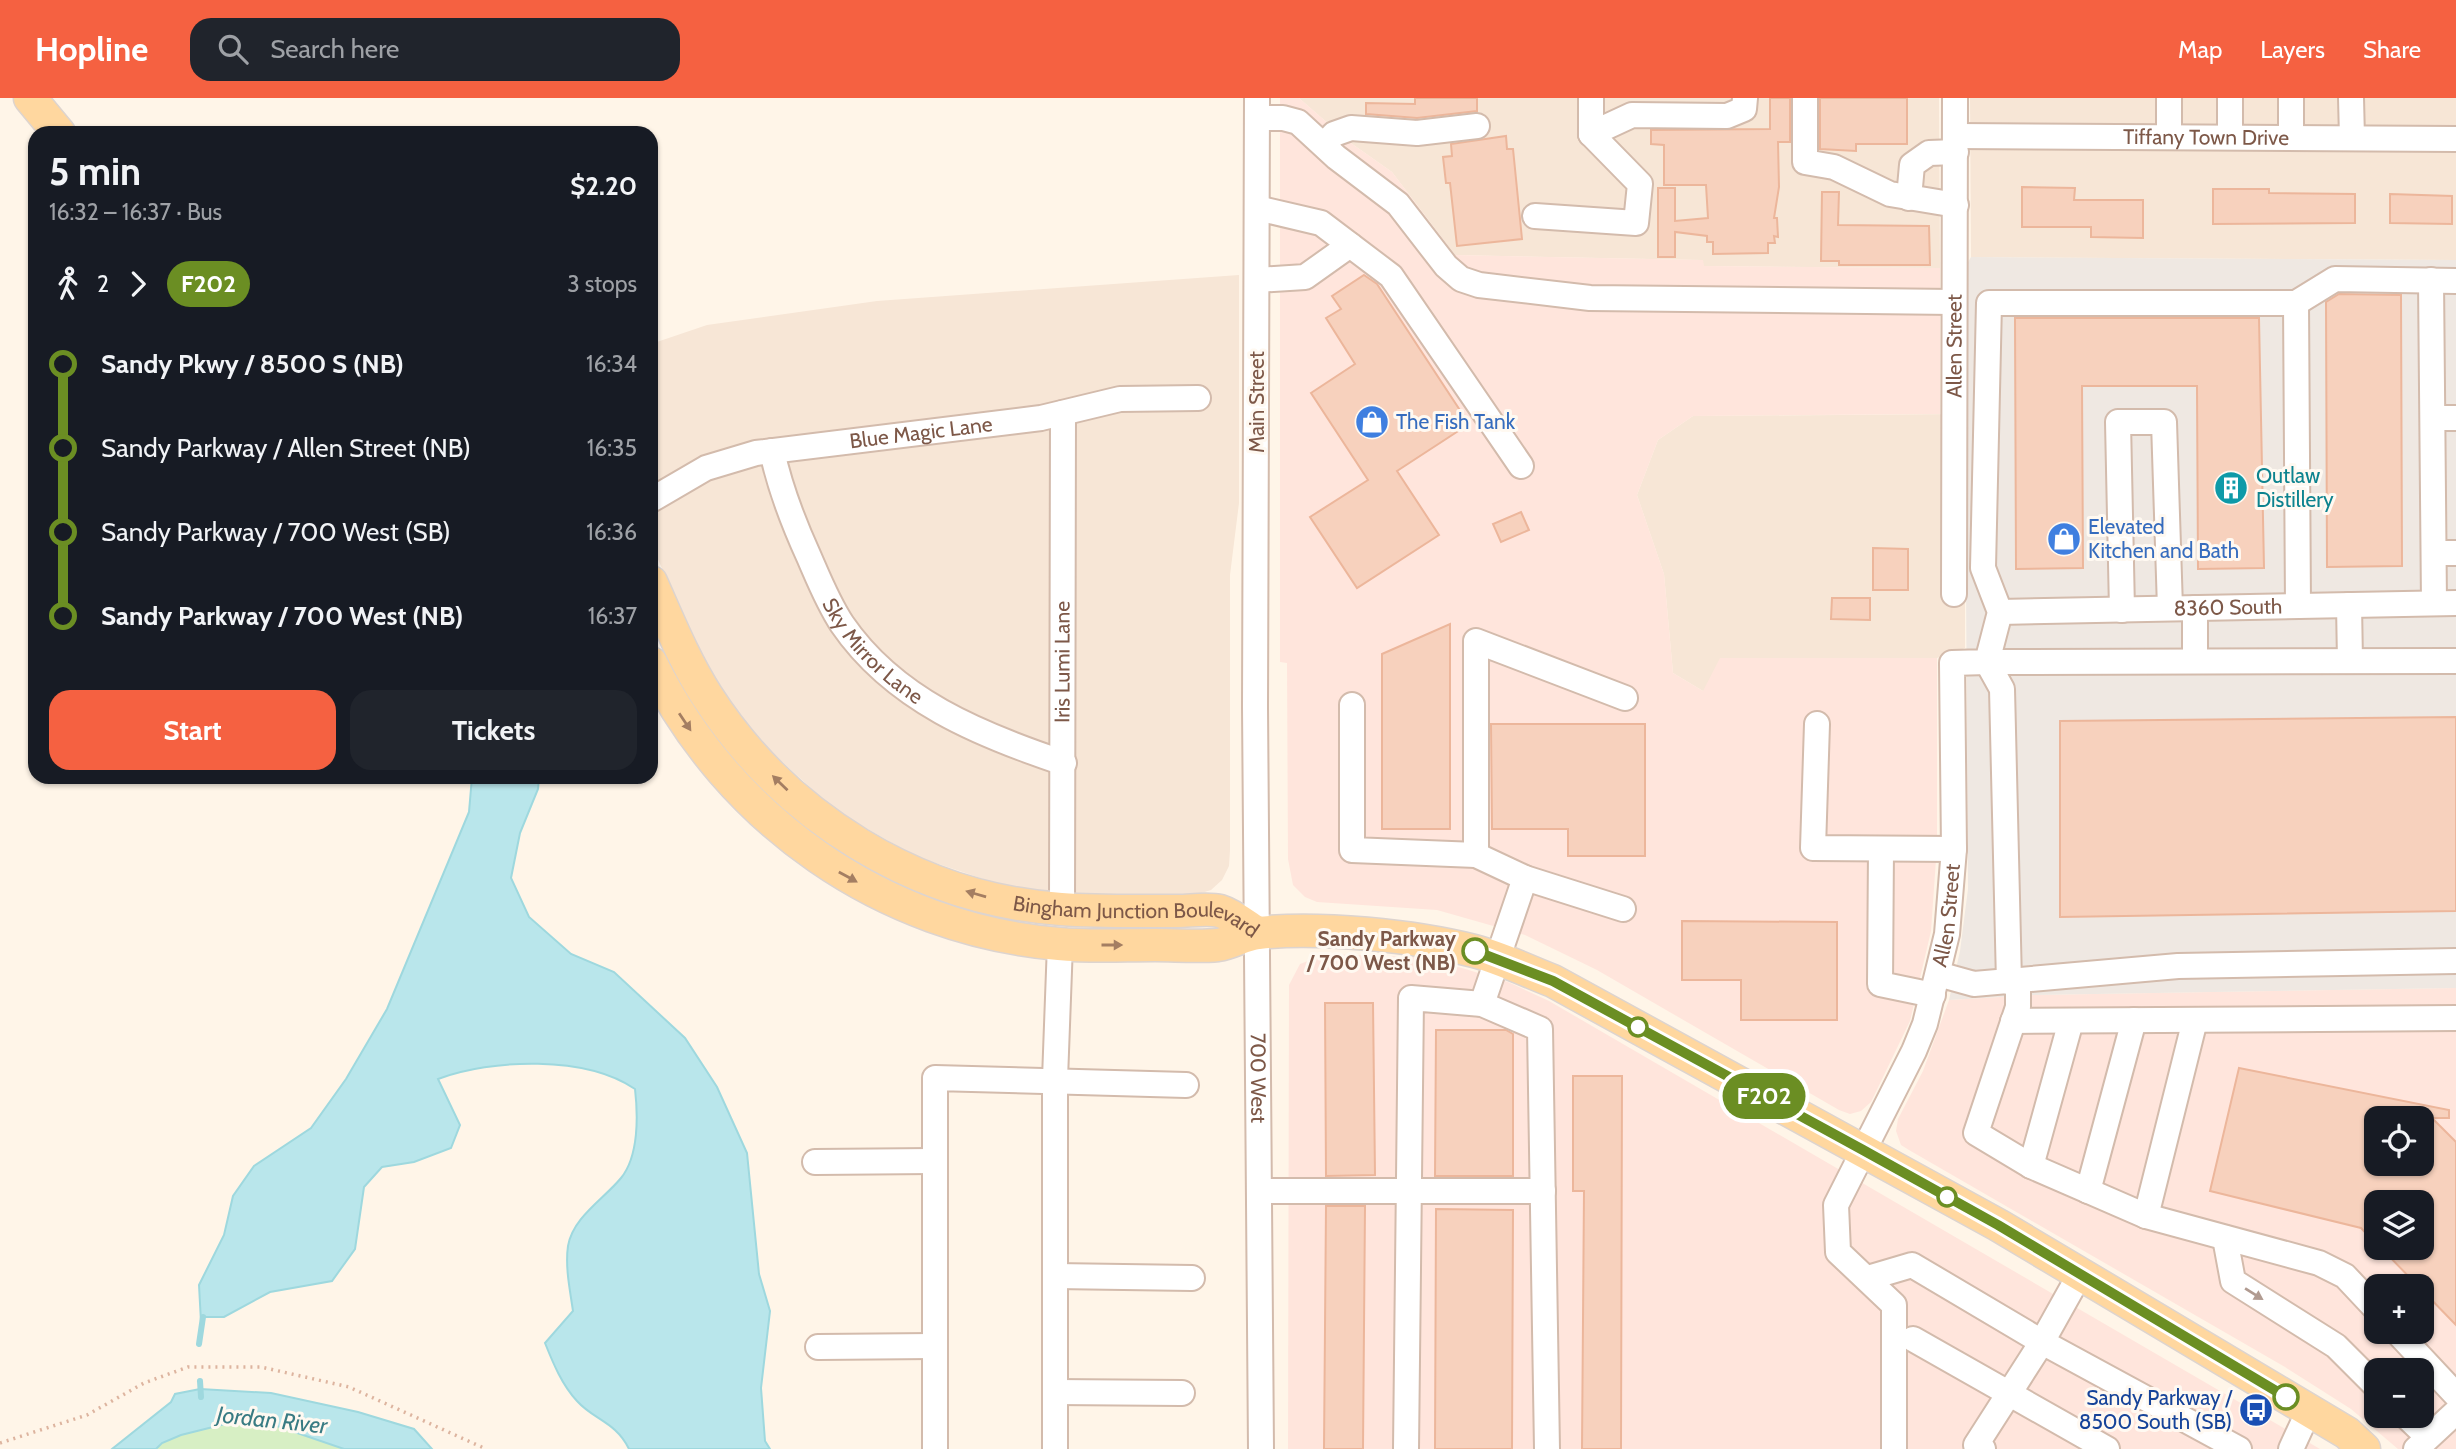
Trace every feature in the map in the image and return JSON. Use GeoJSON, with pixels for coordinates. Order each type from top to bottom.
{"type":"FeatureCollection","features":[{"type":"Feature","properties":{"kind":"main road"},"geometry":{"type":"LineString","coordinates":[[30,98],[53,126]]}},
{"type":"Feature","properties":{"kind":"main road","name":"Bingham Junction Boulevard"},"geometry":{"type":"LineString","coordinates":[[658,597],[691,668],[725,722],[771,775],[822,820],[883,858],[948,886],[1008,902],[1062,909],[1219,911],[1257,933]]}},
{"type":"Feature","properties":{"kind":"main road","name":"Bingham Junction Boulevard"},"geometry":{"type":"LineString","coordinates":[[658,676],[684,722],[720,769],[764,815],[815,857],[869,889],[925,913],[1000,935],[1060,944],[1220,945],[1257,933]]}},
{"type":"Feature","properties":{"kind":"main road"},"geometry":{"type":"LineString","coordinates":[[1257,933],[1381,935],[1475,951],[1553,981],[1863,1150],[2080,1274],[2347,1433],[2364,1449]]}},
{"type":"Feature","properties":{"kind":"street"},"geometry":{"type":"LineString","coordinates":[[1535,216],[1636,223],[1640,184],[1591,134],[1591,98]]}},
{"type":"Feature","properties":{"kind":"street"},"geometry":{"type":"LineString","coordinates":[[1591,134],[1632,115],[1727,116],[1744,109],[1745,98]]}},
{"type":"Feature","properties":{"kind":"street"},"geometry":{"type":"LineString","coordinates":[[1805,98],[1805,162],[1834,167],[1856,180],[1909,198],[1956,205]]}},
{"type":"Feature","properties":{"kind":"street","name":"Allen Street"},"geometry":{"type":"LineString","coordinates":[[1954,594],[1955,98]]}},
{"type":"Feature","properties":{"kind":"street"},"geometry":{"type":"LineString","coordinates":[[2169,98],[2169,136]]}},
{"type":"Feature","properties":{"kind":"street"},"geometry":{"type":"LineString","coordinates":[[2230,98],[2230,137]]}},
{"type":"Feature","properties":{"kind":"street"},"geometry":{"type":"LineString","coordinates":[[2291,98],[2291,138]]}},
{"type":"Feature","properties":{"kind":"street"},"geometry":{"type":"LineString","coordinates":[[2351,98],[2352,138]]}},
{"type":"Feature","properties":{"kind":"street"},"geometry":{"type":"LineString","coordinates":[[1257,108],[1291,119],[1324,145],[1398,204],[1446,266],[1461,279],[1479,285],[1590,298],[1954,302]]}},
{"type":"Feature","properties":{"kind":"street","name":"Main Street"},"geometry":{"type":"LineString","coordinates":[[1255,707],[1257,108]]}},
{"type":"Feature","properties":{"kind":"street"},"geometry":{"type":"LineString","coordinates":[[1324,145],[1334,134],[1351,128],[1418,133],[1477,126]]}},
{"type":"Feature","properties":{"kind":"street","name":"Tiffany Town Drive"},"geometry":{"type":"LineString","coordinates":[[1909,198],[1912,165],[1929,152],[1956,144],[2169,136],[2456,139]]}},
{"type":"Feature","properties":{"kind":"street"},"geometry":{"type":"LineString","coordinates":[[1257,208],[1321,223],[1391,276],[1521,466]]}},
{"type":"Feature","properties":{"kind":"street"},"geometry":{"type":"LineString","coordinates":[[1257,280],[1306,277],[1350,246]]}},
{"type":"Feature","properties":{"kind":"street"},"geometry":{"type":"LineString","coordinates":[[2364,1296],[2345,1276],[2319,1263],[2146,1216],[2031,1166],[1976,1133],[2018,1007],[2014,982],[2002,689],[1987,662],[2000,612],[1983,568],[1989,303],[2296,303],[2335,279],[2444,280],[2445,603]]}},
{"type":"Feature","properties":{"kind":"street"},"geometry":{"type":"LineString","coordinates":[[2296,303],[2298,606]]}},
{"type":"Feature","properties":{"kind":"street","name":"Blue Magic Lane"},"geometry":{"type":"LineString","coordinates":[[658,496],[723,461],[772,451],[1063,414],[1120,399],[1198,398]]}},
{"type":"Feature","properties":{"kind":"street","name":"Iris Lumi Lane"},"geometry":{"type":"LineString","coordinates":[[1062,909],[1063,414]]}},
{"type":"Feature","properties":{"kind":"street"},"geometry":{"type":"LineString","coordinates":[[2122,610],[2118,422],[2164,422],[2170,608]]}},
{"type":"Feature","properties":{"kind":"street","name":"Sky Mirror Lane"},"geometry":{"type":"LineString","coordinates":[[772,451],[785,502],[830,605],[866,654],[909,691],[944,716],[993,739],[1064,763]]}},
{"type":"Feature","properties":{"kind":"street","name":"8360 South"},"geometry":{"type":"LineString","coordinates":[[2000,612],[2445,603]]}},
{"type":"Feature","properties":{"kind":"street"},"geometry":{"type":"LineString","coordinates":[[2349,605],[2350,661]]}},
{"type":"Feature","properties":{"kind":"street"},"geometry":{"type":"LineString","coordinates":[[2195,608],[2195,662]]}},
{"type":"Feature","properties":{"kind":"street"},"geometry":{"type":"LineString","coordinates":[[1476,855],[1476,641],[1625,698]]}},
{"type":"Feature","properties":{"kind":"street"},"geometry":{"type":"LineString","coordinates":[[1987,662],[2456,661]]}},
{"type":"Feature","properties":{"kind":"street","name":"Allen Street"},"geometry":{"type":"LineString","coordinates":[[1894,1449],[1894,1305],[1838,1252],[1836,1205],[1914,1051],[1935,984],[1948,923],[1954,849],[1952,663],[1987,662]]}},
{"type":"Feature","properties":{"kind":"street"},"geometry":{"type":"LineString","coordinates":[[1352,705],[1352,850],[1476,855],[1525,878],[1623,909]]}},
{"type":"Feature","properties":{"kind":"street","name":"700 West"},"geometry":{"type":"LineString","coordinates":[[1255,707],[1261,1449]]}},
{"type":"Feature","properties":{"kind":"street"},"geometry":{"type":"LineString","coordinates":[[1817,724],[1813,848],[1954,849]]}},
{"type":"Feature","properties":{"kind":"street"},"geometry":{"type":"LineString","coordinates":[[1881,849],[1880,984],[2014,982],[2178,966],[2456,961]]}},
{"type":"Feature","properties":{"kind":"street"},"geometry":{"type":"LineString","coordinates":[[1482,1004],[1525,878]]}},
{"type":"Feature","properties":{"kind":"street"},"geometry":{"type":"LineString","coordinates":[[1055,1449],[1055,1079],[1060,944]]}},
{"type":"Feature","properties":{"kind":"street"},"geometry":{"type":"LineString","coordinates":[[1406,1449],[1411,999],[1482,1004],[1541,1029],[1547,1449]]}},
{"type":"Feature","properties":{"kind":"street"},"geometry":{"type":"LineString","coordinates":[[2013,1021],[2456,1018]]}},
{"type":"Feature","properties":{"kind":"street"},"geometry":{"type":"LineString","coordinates":[[2088,1191],[2134,1020]]}},
{"type":"Feature","properties":{"kind":"street"},"geometry":{"type":"LineString","coordinates":[[2146,1216],[2195,1020]]}},
{"type":"Feature","properties":{"kind":"street"},"geometry":{"type":"LineString","coordinates":[[2031,1166],[2071,1021]]}},
{"type":"Feature","properties":{"kind":"street"},"geometry":{"type":"LineString","coordinates":[[935,1449],[935,1078],[1055,1079],[1186,1085]]}},
{"type":"Feature","properties":{"kind":"street"},"geometry":{"type":"LineString","coordinates":[[815,1162],[933,1161]]}},
{"type":"Feature","properties":{"kind":"street"},"geometry":{"type":"LineString","coordinates":[[1259,1191],[1543,1191]]}},
{"type":"Feature","properties":{"kind":"street"},"geometry":{"type":"LineString","coordinates":[[2225,1238],[2233,1281],[2336,1346],[2364,1374]]}},
{"type":"Feature","properties":{"kind":"street"},"geometry":{"type":"LineString","coordinates":[[1868,1278],[1912,1265],[2042,1342],[2239,1449]]}},
{"type":"Feature","properties":{"kind":"street"},"geometry":{"type":"LineString","coordinates":[[1983,1449],[1976,1445],[2042,1342],[2080,1274]]}},
{"type":"Feature","properties":{"kind":"street"},"geometry":{"type":"LineString","coordinates":[[1055,1276],[1192,1278]]}},
{"type":"Feature","properties":{"kind":"street"},"geometry":{"type":"LineString","coordinates":[[1913,1339],[2107,1449]]}},
{"type":"Feature","properties":{"kind":"street"},"geometry":{"type":"LineString","coordinates":[[2408,1344],[2456,1395]]}},
{"type":"Feature","properties":{"kind":"street"},"geometry":{"type":"LineString","coordinates":[[818,1347],[933,1346]]}},
{"type":"Feature","properties":{"kind":"street"},"geometry":{"type":"LineString","coordinates":[[1055,1392],[1182,1393]]}},
{"type":"Feature","properties":{"kind":"street"},"geometry":{"type":"LineString","coordinates":[[2291,1449],[2309,1410]]}},
{"type":"Feature","properties":{"kind":"street"},"geometry":{"type":"LineString","coordinates":[[2416,1428],[2430,1445]]}},
{"type":"Feature","properties":{"kind":"path"},"geometry":{"type":"LineString","coordinates":[[0,1443],[87,1415],[144,1383],[188,1367],[261,1367],[349,1387],[486,1449]]}},
{"type":"Feature","properties":{"kind":"shaded area"},"geometry":{"type":"Polygon","coordinates":[[[1280,98],[1299,98],[1348,141],[1392,172],[1455,255],[1703,260],[1704,266],[1940,268],[1940,414],[1693,416],[1658,440],[1637,495],[1664,574],[1673,673],[1703,691],[1720,658],[1937,658],[1937,845],[1931,931],[1910,1021],[1871,1102],[1861,1111],[1850,1114],[1839,1110],[1597,970],[1525,935],[1437,910],[1317,902],[1305,897],[1293,885],[1288,859],[1287,663],[1280,662],[1280,98]]]}},
{"type":"Feature","properties":{"kind":"shaded area"},"geometry":{"type":"Polygon","coordinates":[[[1299,98],[1939,98],[1940,268],[1703,266],[1702,260],[1455,255],[1392,172],[1348,141],[1299,98]]]}},
{"type":"Feature","properties":{"kind":"shaded area"},"geometry":{"type":"Polygon","coordinates":[[[1970,98],[2456,98],[2456,260],[1971,257],[1970,98]]]}},
{"type":"Feature","properties":{"kind":"shaded area"},"geometry":{"type":"Polygon","coordinates":[[[1971,257],[2456,260],[2456,988],[2034,995],[1949,1000],[1960,951],[1968,889],[1964,269],[1971,257]]]}},
{"type":"Feature","properties":{"kind":"shaded area"},"geometry":{"type":"Polygon","coordinates":[[[1239,275],[1239,503],[1230,575],[1230,850],[1229,866],[1222,880],[1211,890],[1192,896],[1095,895],[1007,887],[915,856],[836,811],[767,748],[728,699],[699,650],[658,559],[658,342],[707,325],[877,301],[1239,275]]]}},
{"type":"Feature","properties":{"kind":"shaded area"},"geometry":{"type":"Polygon","coordinates":[[[1965,414],[1965,648],[1937,658],[1703,691],[1673,673],[1664,574],[1637,495],[1658,440],[1693,416],[1965,414]]]}},
{"type":"Feature","properties":{"kind":"shaded area"},"geometry":{"type":"Polygon","coordinates":[[[1326,954],[1414,957],[1508,982],[1549,1001],[2320,1449],[1288,1449],[1289,985],[1300,964],[1326,954]]]}},
{"type":"Feature","properties":{"kind":"shaded area"},"geometry":{"type":"Polygon","coordinates":[[[2456,988],[2456,1449],[2398,1449],[2373,1428],[2434,1428],[2434,1358],[2364,1358],[2364,1420],[2285,1367],[1901,1145],[1896,1131],[1898,1119],[1923,1071],[1949,1000],[2034,995],[2456,988]]]}},
{"type":"Feature","properties":{"kind":"green space"},"geometry":{"type":"Polygon","coordinates":[[[276,1414],[366,1449],[133,1449],[161,1431],[276,1414]]]}},
{"type":"Feature","properties":{"kind":"water"},"geometry":{"type":"Polygon","coordinates":[[[471,784],[538,784],[520,833],[511,878],[529,917],[571,954],[614,972],[685,1038],[717,1087],[747,1153],[759,1274],[770,1311],[761,1388],[765,1441],[770,1449],[629,1449],[618,1433],[577,1401],[555,1366],[545,1343],[573,1311],[567,1262],[571,1236],[582,1217],[614,1186],[627,1169],[636,1135],[635,1089],[591,1070],[511,1064],[460,1072],[438,1079],[460,1125],[451,1148],[414,1162],[382,1167],[364,1187],[355,1249],[332,1281],[270,1292],[224,1317],[204,1317],[201,1322],[199,1285],[224,1235],[233,1196],[254,1166],[311,1128],[346,1079],[387,1009],[469,812],[471,784]]]}},
{"type":"Feature","properties":{"kind":"water","name":"Jordan River"},"geometry":{"type":"Polygon","coordinates":[[[200,1389],[271,1393],[358,1412],[414,1429],[432,1449],[344,1449],[271,1424],[237,1421],[181,1435],[162,1443],[156,1449],[112,1449],[171,1402],[175,1394],[200,1389]]]}},
{"type":"Feature","properties":{"kind":"building"},"geometry":{"type":"Polygon","coordinates":[[[1415,98],[1477,98],[1477,111],[1417,118],[1366,114],[1366,103],[1415,104],[1415,98]]]}},
{"type":"Feature","properties":{"kind":"building"},"geometry":{"type":"Polygon","coordinates":[[[1770,98],[1790,98],[1790,142],[1778,142],[1779,187],[1774,218],[1777,218],[1778,237],[1774,236],[1775,243],[1768,243],[1768,253],[1713,254],[1713,242],[1707,242],[1707,236],[1675,232],[1675,257],[1658,257],[1658,188],[1675,188],[1675,221],[1708,218],[1706,185],[1664,185],[1664,145],[1651,144],[1651,130],[1770,129],[1770,98]]]}},
{"type":"Feature","properties":{"kind":"building"},"geometry":{"type":"Polygon","coordinates":[[[1820,98],[1907,98],[1907,144],[1856,144],[1856,151],[1820,149],[1820,98]]]}},
{"type":"Feature","properties":{"kind":"building"},"geometry":{"type":"Polygon","coordinates":[[[1506,136],[1507,149],[1513,149],[1522,239],[1457,246],[1450,183],[1446,183],[1443,157],[1452,156],[1451,144],[1506,136]]]}},
{"type":"Feature","properties":{"kind":"building"},"geometry":{"type":"Polygon","coordinates":[[[2022,187],[2075,188],[2074,200],[2143,200],[2143,238],[2091,237],[2091,227],[2022,227],[2022,187]]]}},
{"type":"Feature","properties":{"kind":"building"},"geometry":{"type":"Polygon","coordinates":[[[2213,189],[2355,194],[2355,223],[2213,224],[2213,189]]]}},
{"type":"Feature","properties":{"kind":"building"},"geometry":{"type":"Polygon","coordinates":[[[1822,192],[1839,192],[1838,225],[1929,226],[1930,265],[1839,265],[1839,261],[1821,261],[1822,192]]]}},
{"type":"Feature","properties":{"kind":"building"},"geometry":{"type":"Polygon","coordinates":[[[2390,194],[2452,196],[2452,224],[2390,223],[2390,194]]]}},
{"type":"Feature","properties":{"kind":"building"},"geometry":{"type":"Polygon","coordinates":[[[1364,275],[1377,284],[1469,424],[1397,471],[1439,535],[1357,588],[1310,517],[1368,480],[1311,393],[1355,364],[1326,318],[1341,309],[1332,296],[1364,275]]]}},
{"type":"Feature","properties":{"kind":"building"},"geometry":{"type":"Polygon","coordinates":[[[2339,294],[2401,295],[2402,566],[2327,567],[2326,302],[2339,294]]]}},
{"type":"Feature","properties":{"kind":"building"},"geometry":{"type":"Polygon","coordinates":[[[2015,318],[2259,318],[2264,568],[2198,569],[2197,386],[2082,386],[2083,568],[2016,569],[2015,318]]]}},
{"type":"Feature","properties":{"kind":"building"},"geometry":{"type":"Polygon","coordinates":[[[1521,512],[1529,530],[1501,542],[1493,524],[1521,512]]]}},
{"type":"Feature","properties":{"kind":"building"},"geometry":{"type":"Polygon","coordinates":[[[1873,548],[1908,549],[1908,590],[1873,590],[1873,548]]]}},
{"type":"Feature","properties":{"kind":"building"},"geometry":{"type":"Polygon","coordinates":[[[1832,598],[1870,598],[1870,620],[1831,619],[1832,598]]]}},
{"type":"Feature","properties":{"kind":"building"},"geometry":{"type":"Polygon","coordinates":[[[1450,624],[1450,829],[1382,829],[1382,654],[1450,624]]]}},
{"type":"Feature","properties":{"kind":"building"},"geometry":{"type":"Polygon","coordinates":[[[2456,717],[2456,911],[2060,917],[2060,721],[2456,717]]]}},
{"type":"Feature","properties":{"kind":"building"},"geometry":{"type":"Polygon","coordinates":[[[1491,724],[1645,724],[1645,856],[1568,856],[1568,829],[1492,829],[1491,724]]]}},
{"type":"Feature","properties":{"kind":"building"},"geometry":{"type":"Polygon","coordinates":[[[1682,921],[1837,922],[1837,1020],[1741,1020],[1741,980],[1682,980],[1682,921]]]}},
{"type":"Feature","properties":{"kind":"building"},"geometry":{"type":"Polygon","coordinates":[[[1325,1003],[1373,1003],[1375,1175],[1326,1176],[1325,1003]]]}},
{"type":"Feature","properties":{"kind":"building"},"geometry":{"type":"Polygon","coordinates":[[[1436,1030],[1506,1030],[1513,1034],[1513,1176],[1435,1176],[1436,1030]]]}},
{"type":"Feature","properties":{"kind":"building"},"geometry":{"type":"Polygon","coordinates":[[[2239,1068],[2429,1106],[2364,1106],[2364,1176],[2434,1176],[2434,1120],[2456,1142],[2456,1325],[2434,1302],[2434,1274],[2406,1274],[2393,1260],[2434,1260],[2434,1190],[2364,1190],[2364,1231],[2361,1228],[2210,1191],[2239,1068]]]}},
{"type":"Feature","properties":{"kind":"building"},"geometry":{"type":"Polygon","coordinates":[[[1573,1076],[1622,1076],[1621,1449],[1582,1449],[1584,1191],[1573,1191],[1573,1076]]]}},
{"type":"Feature","properties":{"kind":"building"},"geometry":{"type":"Polygon","coordinates":[[[2434,1107],[2449,1110],[2449,1118],[2434,1118],[2434,1107]]]}},
{"type":"Feature","properties":{"kind":"building"},"geometry":{"type":"Polygon","coordinates":[[[1326,1206],[1365,1206],[1363,1449],[1324,1449],[1326,1206]]]}},
{"type":"Feature","properties":{"kind":"building"},"geometry":{"type":"Polygon","coordinates":[[[1436,1209],[1513,1210],[1512,1449],[1435,1449],[1436,1209]]]}},
{"type":"Feature","properties":{"kind":"waterway"},"geometry":{"type":"LineString","coordinates":[[199,1344],[203,1317]]}},
{"type":"Feature","properties":{"kind":"waterway"},"geometry":{"type":"LineString","coordinates":[[200,1381],[201,1397]]}},
{"type":"Feature","properties":{"kind":"bus line","name":"F202"},"geometry":{"type":"LineString","coordinates":[[1475,951],[1553,981],[1863,1150],[1998,1225],[2286,1397]]}},
{"type":"Feature","properties":{"kind":"place","name":"The Fish Tank"},"geometry":{"type":"Point","coordinates":[1372,422]}},
{"type":"Feature","properties":{"kind":"place","name":"Outlaw Distillery"},"geometry":{"type":"Point","coordinates":[2231,488]}},
{"type":"Feature","properties":{"kind":"place","name":"Elevated Kitchen and Bath"},"geometry":{"type":"Point","coordinates":[2064,539]}},
{"type":"Feature","properties":{"kind":"place","name":"Sandy Parkway / 700 West (NB)"},"geometry":{"type":"Point","coordinates":[1475,951]}},
{"type":"Feature","properties":{"kind":"place","name":"Sandy Parkway / 8500 South (SB)"},"geometry":{"type":"Point","coordinates":[2256,1410]}}]}
